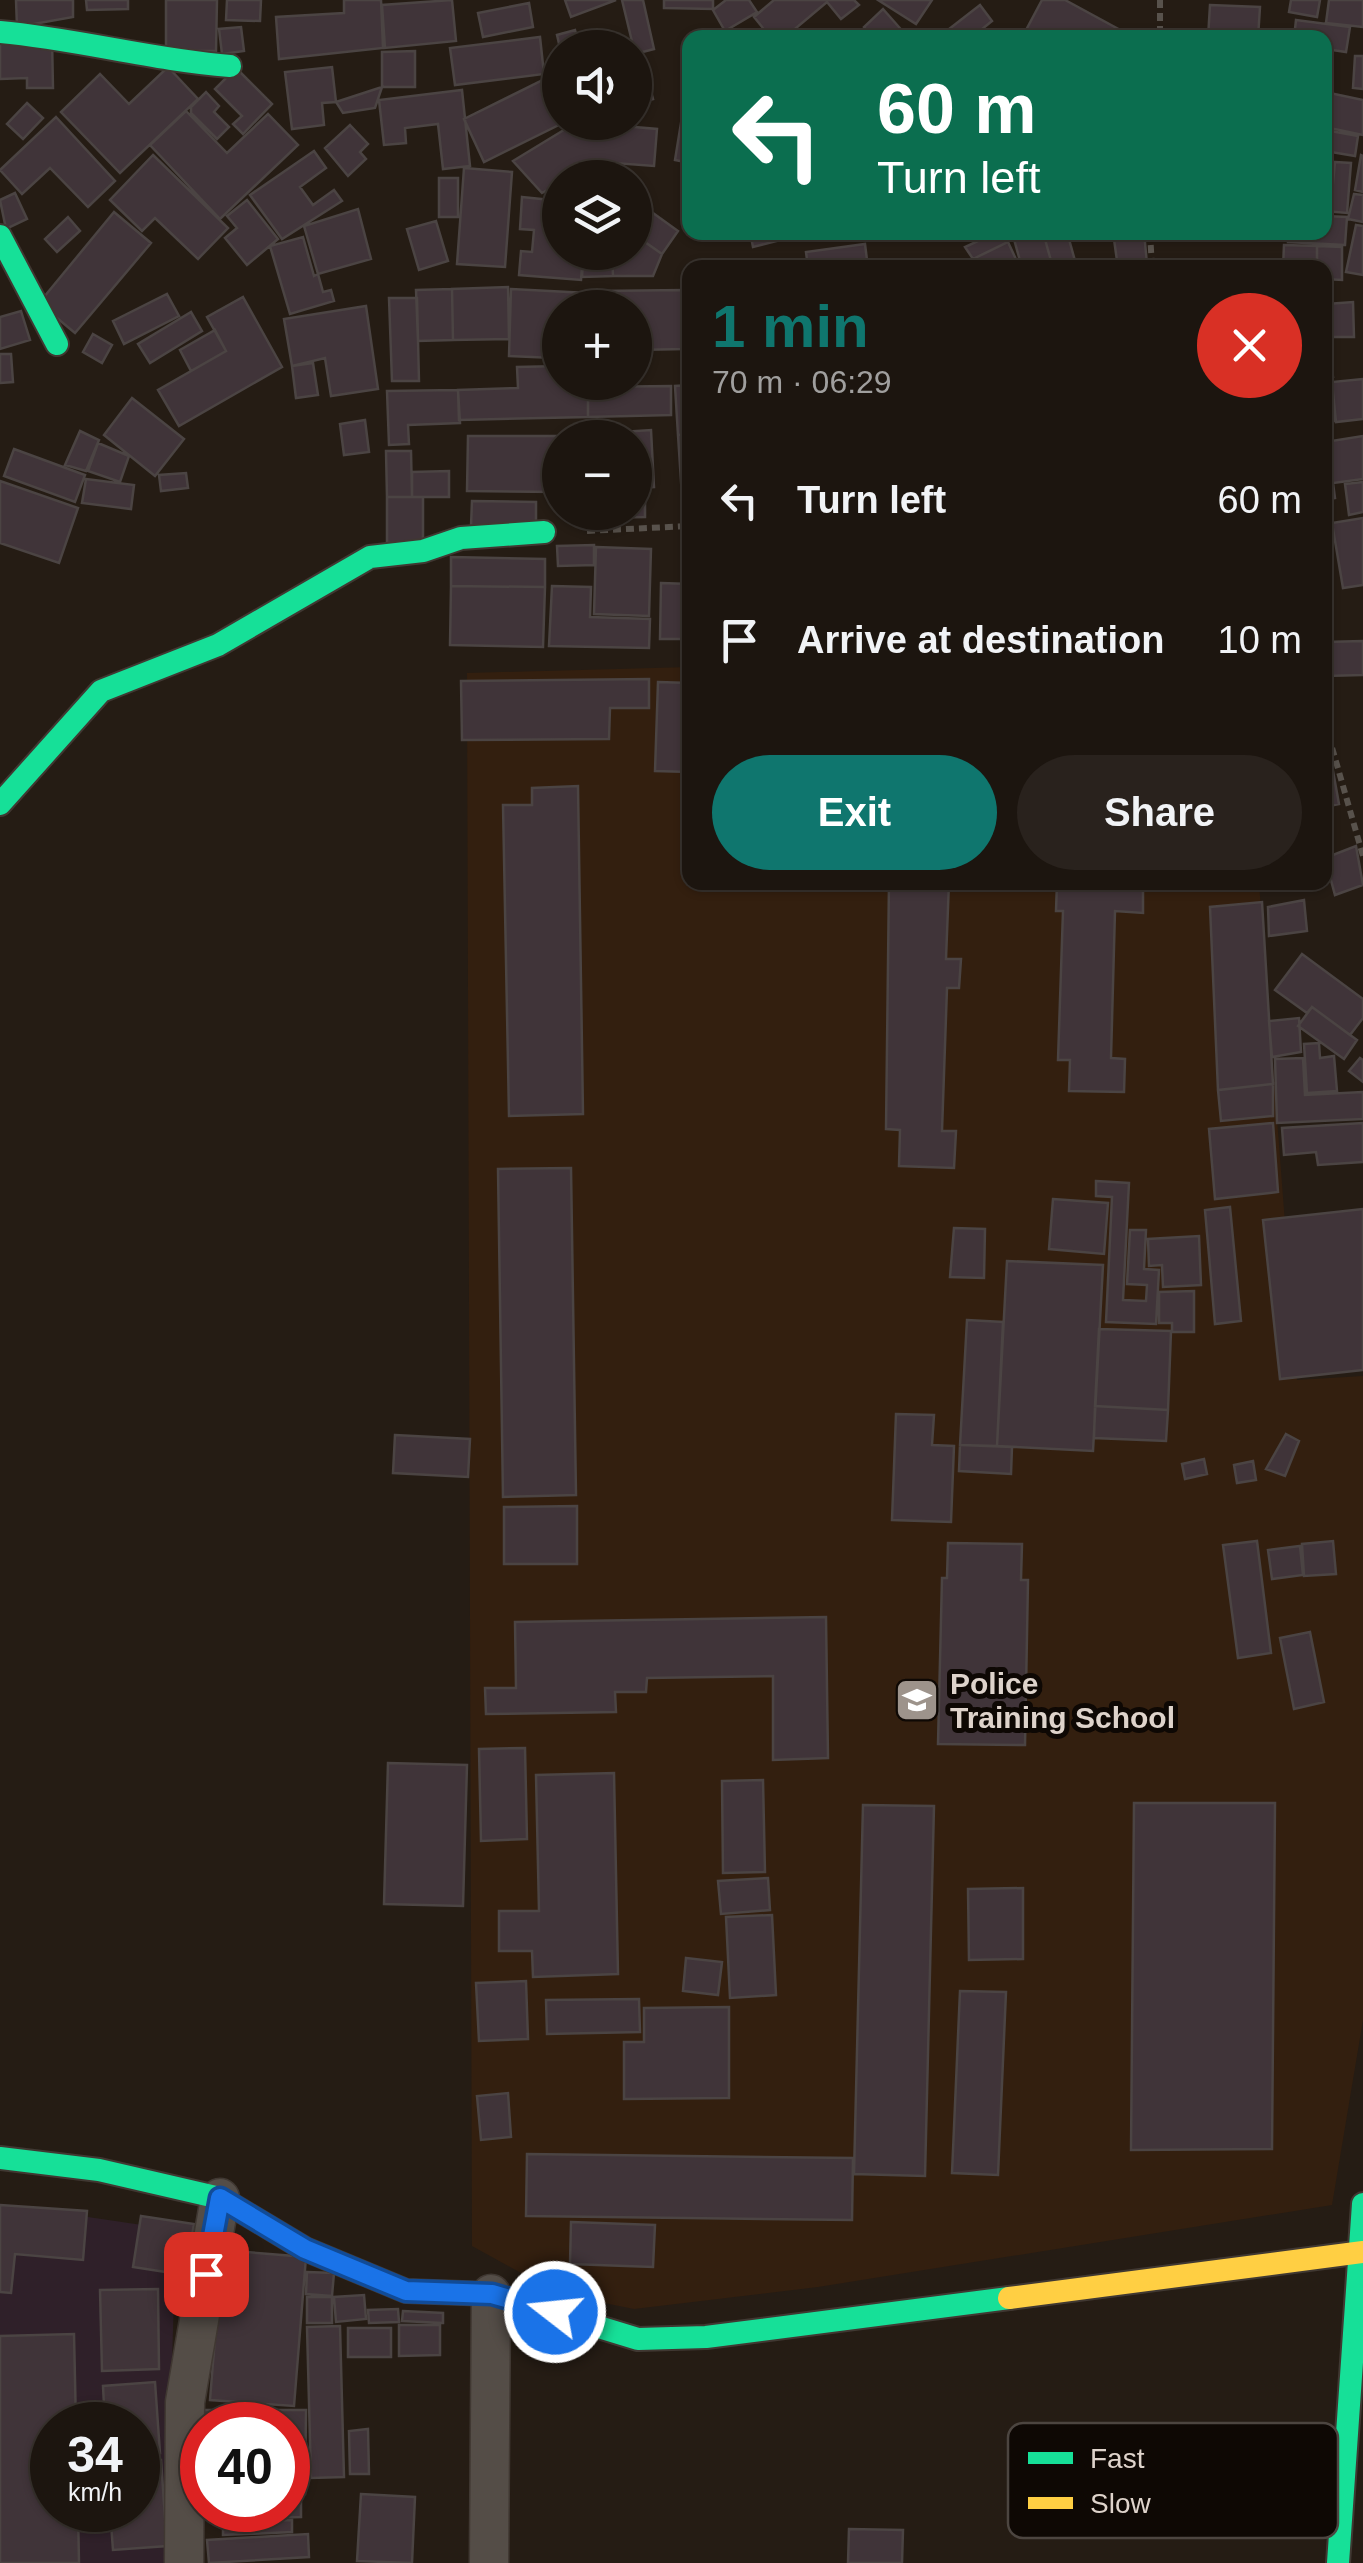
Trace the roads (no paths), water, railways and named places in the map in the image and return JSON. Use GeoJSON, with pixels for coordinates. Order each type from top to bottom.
{"type":"FeatureCollection","features":[{"type":"Feature","properties":{"kind":"street"},"geometry":{"type":"LineString","coordinates":[[0,32],[65,38],[166,62],[230,66]]}},
{"type":"Feature","properties":{"kind":"street"},"geometry":{"type":"LineString","coordinates":[[0,236],[57,344]]}},
{"type":"Feature","properties":{"kind":"street"},"geometry":{"type":"LineString","coordinates":[[0,804],[101,690],[218,645],[370,557],[423,550],[461,538],[544,532]]}},
{"type":"Feature","properties":{"kind":"street"},"geometry":{"type":"LineString","coordinates":[[0,2158],[99,2170],[220,2198],[305,2249],[406,2291],[492,2294],[638,2339],[706,2337],[1360,2252]]}},
{"type":"Feature","properties":{"kind":"street"},"geometry":{"type":"LineString","coordinates":[[184,2563],[186,2402],[220,2198]]}},
{"type":"Feature","properties":{"kind":"street"},"geometry":{"type":"LineString","coordinates":[[1338,2563],[1363,2204]]}},
{"type":"Feature","properties":{"kind":"street"},"geometry":{"type":"LineString","coordinates":[[489,2563],[492,2294]]}},
{"type":"Feature","properties":{"kind":"place","name":"Police Training School"},"geometry":{"type":"Point","coordinates":[917,1700]}}]}
